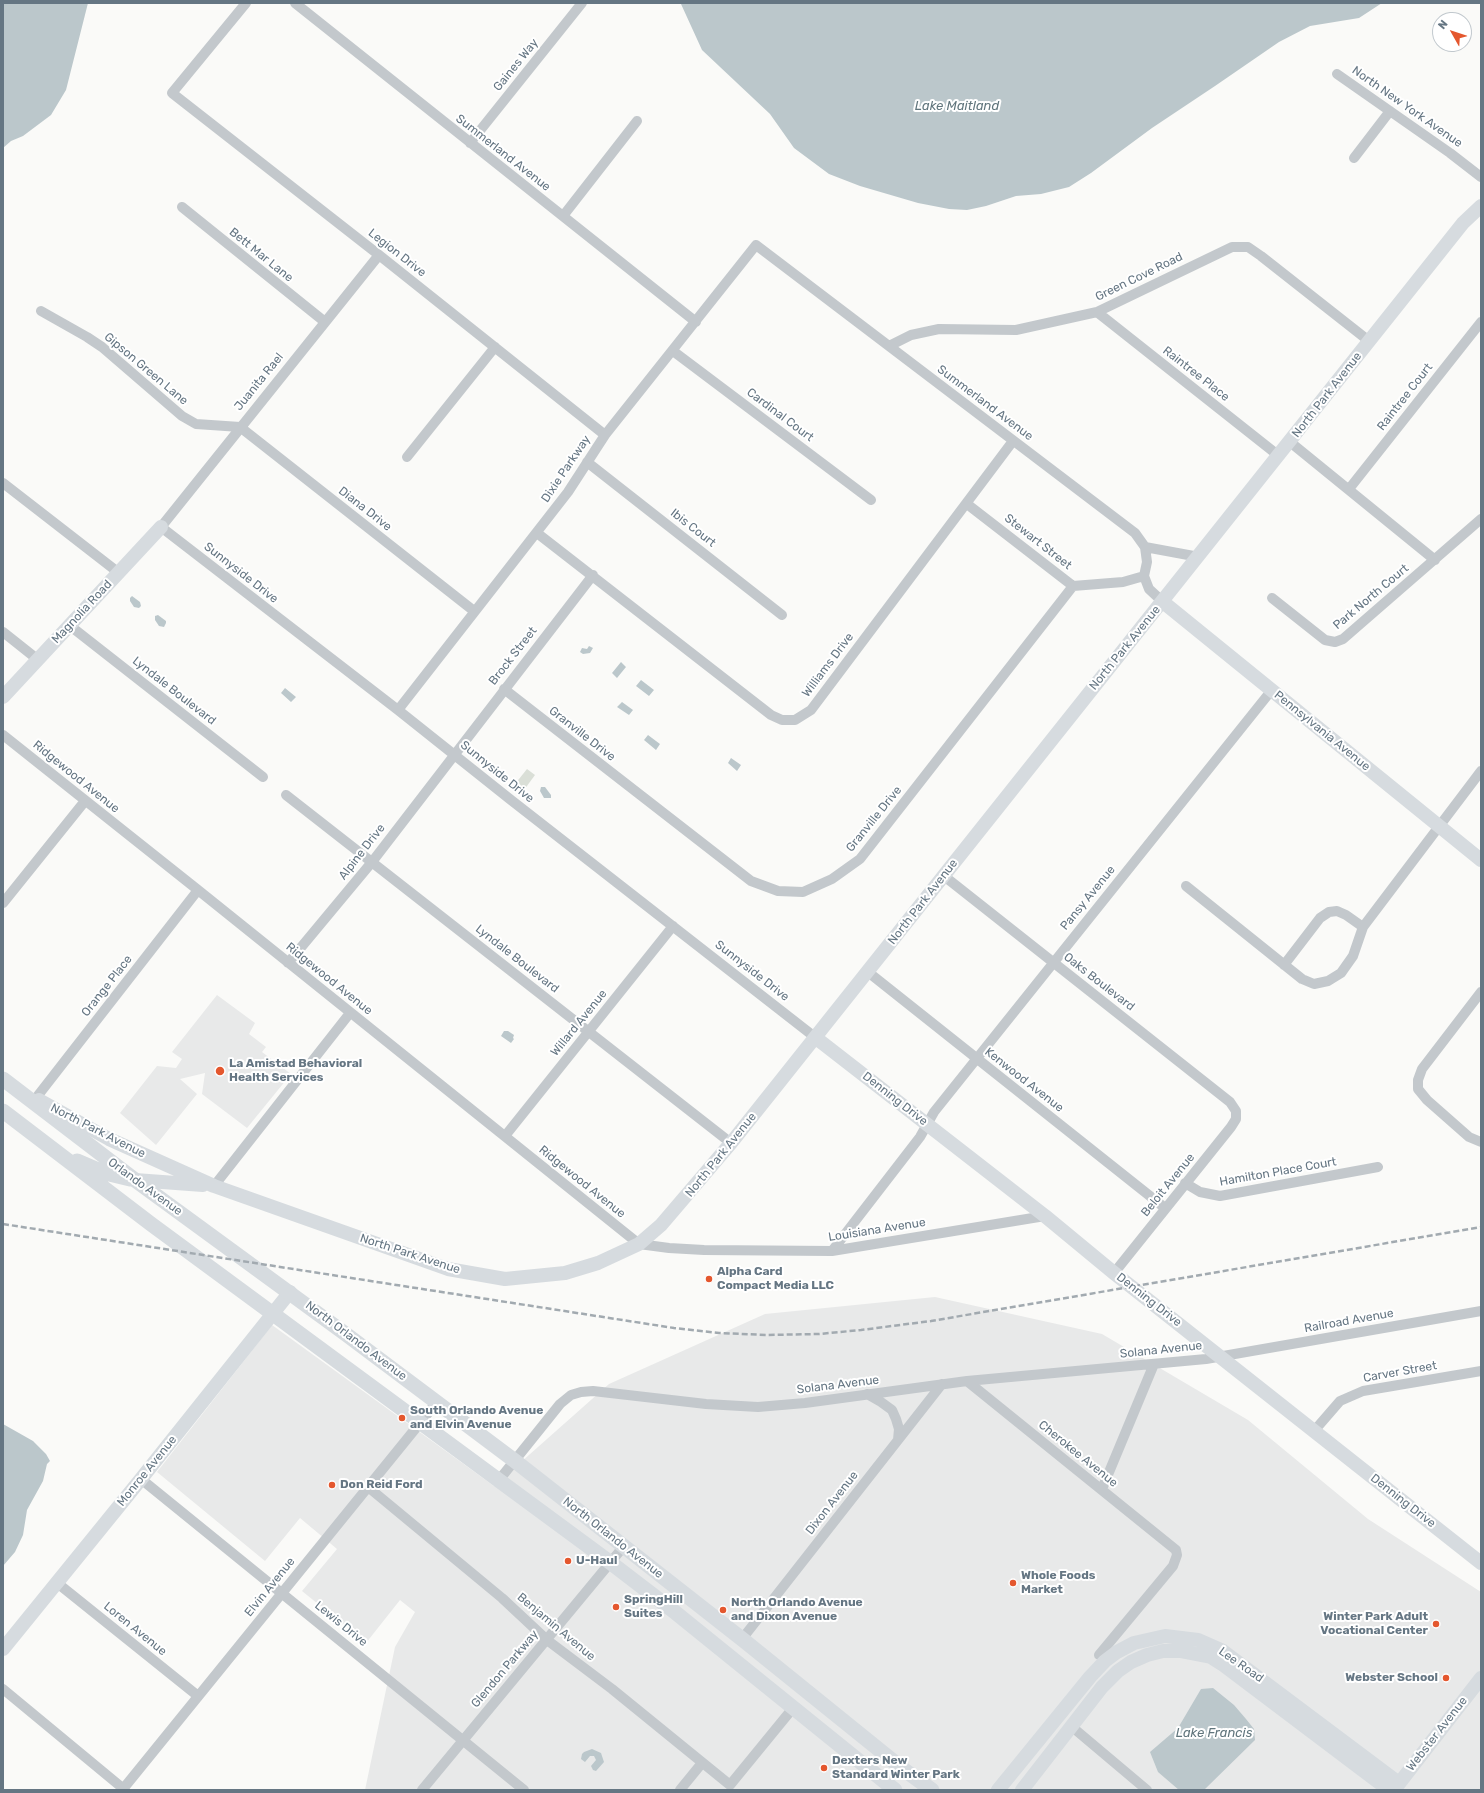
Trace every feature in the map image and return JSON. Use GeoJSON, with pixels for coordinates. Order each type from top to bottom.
{"type":"FeatureCollection","features":[{"type":"Feature","properties":{"kind":"main road","name":"Orlando Avenue"},"geometry":{"type":"LineString","coordinates":[[4,1080],[135,1180],[290,1292]]}},
{"type":"Feature","properties":{"kind":"main road"},"geometry":{"type":"LineString","coordinates":[[3,1111],[51,1149],[273,1314]]}},
{"type":"Feature","properties":{"kind":"main road"},"geometry":{"type":"LineString","coordinates":[[51,1149],[105,1173],[135,1180]]}},
{"type":"Feature","properties":{"kind":"main road","name":"North Orlando Avenue"},"geometry":{"type":"LineString","coordinates":[[290,1292],[515,1461],[932,1790]]}},
{"type":"Feature","properties":{"kind":"main road","name":"North Orlando Avenue"},"geometry":{"type":"LineString","coordinates":[[273,1314],[611,1563],[895,1790]]}},
{"type":"Feature","properties":{"kind":"main road"},"geometry":{"type":"LineString","coordinates":[[808,1720],[841,1731],[852,1728]]}},
{"type":"Feature","properties":{"kind":"street","name":"Legion Drive"},"geometry":{"type":"LineString","coordinates":[[246,3],[172,93],[605,435]]}},
{"type":"Feature","properties":{"kind":"street","name":"Summerland Avenue"},"geometry":{"type":"LineString","coordinates":[[295,3],[696,322]]}},
{"type":"Feature","properties":{"kind":"street","name":"Gaines Way"},"geometry":{"type":"LineString","coordinates":[[470,143],[582,3]]}},
{"type":"Feature","properties":{"kind":"street","name":"North New York Avenue"},"geometry":{"type":"LineString","coordinates":[[1337,74],[1450,152],[1481,177]]}},
{"type":"Feature","properties":{"kind":"street"},"geometry":{"type":"LineString","coordinates":[[1354,158],[1390,111]]}},
{"type":"Feature","properties":{"kind":"street"},"geometry":{"type":"LineString","coordinates":[[563,216],[637,121]]}},
{"type":"Feature","properties":{"kind":"street","name":"North Park Avenue"},"geometry":{"type":"LineString","coordinates":[[4,1080],[109,1139],[214,1186],[448,1269],[495,1279],[516,1279],[565,1274],[598,1263],[639,1244],[661,1226],[732,1143],[1463,223],[1481,206]]}},
{"type":"Feature","properties":{"kind":"street","name":"Bett Mar Lane"},"geometry":{"type":"LineString","coordinates":[[182,207],[324,322]]}},
{"type":"Feature","properties":{"kind":"street","name":"Summerland Avenue"},"geometry":{"type":"LineString","coordinates":[[756,245],[1135,533],[1145,547]]}},
{"type":"Feature","properties":{"kind":"street","name":"Dixie Parkway"},"geometry":{"type":"LineString","coordinates":[[398,710],[568,492],[605,435],[756,245]]}},
{"type":"Feature","properties":{"kind":"street","name":"Green Cove Road"},"geometry":{"type":"LineString","coordinates":[[889,346],[912,335],[939,329],[1016,330],[1097,312],[1232,247],[1248,247],[1369,341]]}},
{"type":"Feature","properties":{"kind":"street","name":"Juanita Rael"},"geometry":{"type":"LineString","coordinates":[[160,527],[379,255]]}},
{"type":"Feature","properties":{"kind":"street","name":"Gipson Green Lane"},"geometry":{"type":"LineString","coordinates":[[41,311],[102,347],[182,416],[196,424],[240,427]]}},
{"type":"Feature","properties":{"kind":"street","name":"Raintree Place"},"geometry":{"type":"LineString","coordinates":[[1097,312],[1279,456]]}},
{"type":"Feature","properties":{"kind":"street","name":"Raintree Court"},"geometry":{"type":"LineString","coordinates":[[1349,489],[1481,322]]}},
{"type":"Feature","properties":{"kind":"street"},"geometry":{"type":"LineString","coordinates":[[407,457],[495,347]]}},
{"type":"Feature","properties":{"kind":"street","name":"Cardinal Court"},"geometry":{"type":"LineString","coordinates":[[673,351],[871,500]]}},
{"type":"Feature","properties":{"kind":"street","name":"Diana Drive"},"geometry":{"type":"LineString","coordinates":[[240,427],[474,611]]}},
{"type":"Feature","properties":{"kind":"street","name":"Williams Drive"},"geometry":{"type":"LineString","coordinates":[[537,533],[593,575],[771,715],[782,720],[795,720],[811,710],[968,504],[1013,441]]}},
{"type":"Feature","properties":{"kind":"street"},"geometry":{"type":"LineString","coordinates":[[1290,442],[1435,560]]}},
{"type":"Feature","properties":{"kind":"street","name":"Ibis Court"},"geometry":{"type":"LineString","coordinates":[[587,462],[782,615]]}},
{"type":"Feature","properties":{"kind":"street"},"geometry":{"type":"LineString","coordinates":[[3,483],[118,573]]}},
{"type":"Feature","properties":{"kind":"street","name":"Stewart Street"},"geometry":{"type":"LineString","coordinates":[[968,504],[1073,586],[1123,582],[1144,576]]}},
{"type":"Feature","properties":{"kind":"street","name":"Park North Court"},"geometry":{"type":"LineString","coordinates":[[1272,598],[1325,640],[1335,642],[1343,639],[1481,519]]}},
{"type":"Feature","properties":{"kind":"street","name":"Magnolia Road"},"geometry":{"type":"LineString","coordinates":[[3,697],[160,527]]}},
{"type":"Feature","properties":{"kind":"street","name":"Sunnyside Drive"},"geometry":{"type":"LineString","coordinates":[[160,527],[398,710],[816,1038]]}},
{"type":"Feature","properties":{"kind":"street"},"geometry":{"type":"LineString","coordinates":[[1163,602],[1149,589],[1144,576],[1146,562],[1145,547],[1199,557]]}},
{"type":"Feature","properties":{"kind":"street","name":"Brock Street"},"geometry":{"type":"LineString","coordinates":[[454,754],[593,575]]}},
{"type":"Feature","properties":{"kind":"street","name":"Granville Drive"},"geometry":{"type":"LineString","coordinates":[[504,689],[751,881],[778,891],[803,892],[832,879],[860,859],[1073,586]]}},
{"type":"Feature","properties":{"kind":"street","name":"Pennsylvania Avenue"},"geometry":{"type":"LineString","coordinates":[[1163,602],[1481,860]]}},
{"type":"Feature","properties":{"kind":"street","name":"Lyndale Boulevard"},"geometry":{"type":"LineString","coordinates":[[69,625],[263,777]]}},
{"type":"Feature","properties":{"kind":"street"},"geometry":{"type":"LineString","coordinates":[[3,632],[37,659]]}},
{"type":"Feature","properties":{"kind":"street","name":"Pansy Avenue"},"geometry":{"type":"LineString","coordinates":[[832,1251],[920,1137],[934,1112],[1271,690]]}},
{"type":"Feature","properties":{"kind":"street","name":"Ridgewood Avenue"},"geometry":{"type":"LineString","coordinates":[[3,736],[198,890],[639,1244]]}},
{"type":"Feature","properties":{"kind":"street","name":"Alpine Drive"},"geometry":{"type":"LineString","coordinates":[[288,963],[372,862],[454,754]]}},
{"type":"Feature","properties":{"kind":"street"},"geometry":{"type":"LineString","coordinates":[[1186,886],[1302,979],[1314,984],[1328,981],[1341,973],[1353,956],[1363,927],[1481,771]]}},
{"type":"Feature","properties":{"kind":"street","name":"Lyndale Boulevard"},"geometry":{"type":"LineString","coordinates":[[286,795],[732,1143]]}},
{"type":"Feature","properties":{"kind":"street"},"geometry":{"type":"LineString","coordinates":[[3,903],[85,802]]}},
{"type":"Feature","properties":{"kind":"street","name":"Oaks Boulevard"},"geometry":{"type":"LineString","coordinates":[[944,876],[1230,1102],[1236,1111]]}},
{"type":"Feature","properties":{"kind":"street","name":"Orange Place"},"geometry":{"type":"LineString","coordinates":[[36,1098],[198,890]]}},
{"type":"Feature","properties":{"kind":"street"},"geometry":{"type":"LineString","coordinates":[[1284,965],[1320,918],[1329,912],[1337,911],[1346,915],[1363,927]]}},
{"type":"Feature","properties":{"kind":"street","name":"Willard Avenue"},"geometry":{"type":"LineString","coordinates":[[505,1136],[673,926]]}},
{"type":"Feature","properties":{"kind":"street","name":"Kenwood Avenue"},"geometry":{"type":"LineString","coordinates":[[868,972],[1165,1208]]}},
{"type":"Feature","properties":{"kind":"street"},"geometry":{"type":"LineString","coordinates":[[1481,992],[1422,1069],[1418,1080],[1418,1089],[1427,1100],[1469,1137],[1481,1142]]}},
{"type":"Feature","properties":{"kind":"street"},"geometry":{"type":"LineString","coordinates":[[214,1186],[350,1013]]}},
{"type":"Feature","properties":{"kind":"street","name":"Denning Drive"},"geometry":{"type":"LineString","coordinates":[[816,1038],[1045,1216],[1114,1273],[1481,1563]]}},
{"type":"Feature","properties":{"kind":"street","name":"Beloit Avenue"},"geometry":{"type":"LineString","coordinates":[[1114,1273],[1231,1127],[1236,1119],[1236,1111]]}},
{"type":"Feature","properties":{"kind":"street","name":"Hamilton Place Court"},"geometry":{"type":"LineString","coordinates":[[1185,1183],[1200,1192],[1220,1196],[1378,1168]]}},
{"type":"Feature","properties":{"kind":"street","name":"North Park Avenue"},"geometry":{"type":"LineString","coordinates":[[135,1180],[214,1186]]}},
{"type":"Feature","properties":{"kind":"street","name":"Louisiana Avenue"},"geometry":{"type":"LineString","coordinates":[[639,1244],[669,1248],[704,1250],[832,1251],[1045,1216]]}},
{"type":"Feature","properties":{"kind":"street","name":"Monroe Avenue"},"geometry":{"type":"LineString","coordinates":[[3,1649],[290,1292]]}},
{"type":"Feature","properties":{"kind":"street","name":"Railroad Avenue"},"geometry":{"type":"LineString","coordinates":[[1221,1357],[1481,1311]]}},
{"type":"Feature","properties":{"kind":"street","name":"Solana Avenue"},"geometry":{"type":"LineString","coordinates":[[499,1480],[560,1404],[570,1395],[582,1392],[593,1391],[706,1404],[758,1407],[967,1381],[1221,1357]]}},
{"type":"Feature","properties":{"kind":"street"},"geometry":{"type":"LineString","coordinates":[[1102,1489],[1154,1364]]}},
{"type":"Feature","properties":{"kind":"street","name":"Carver Street"},"geometry":{"type":"LineString","coordinates":[[1314,1431],[1340,1402],[1363,1391],[1481,1371]]}},
{"type":"Feature","properties":{"kind":"street","name":"Cherokee Avenue"},"geometry":{"type":"LineString","coordinates":[[967,1381],[1174,1547],[1177,1555],[1173,1566],[1099,1655]]}},
{"type":"Feature","properties":{"kind":"street","name":"Dixon Avenue"},"geometry":{"type":"LineString","coordinates":[[742,1639],[942,1384]]}},
{"type":"Feature","properties":{"kind":"street"},"geometry":{"type":"LineString","coordinates":[[867,1394],[892,1410],[899,1429],[898,1440]]}},
{"type":"Feature","properties":{"kind":"street","name":"Elvin Avenue"},"geometry":{"type":"LineString","coordinates":[[124,1789],[437,1402]]}},
{"type":"Feature","properties":{"kind":"street","name":"Lewis Drive"},"geometry":{"type":"LineString","coordinates":[[141,1479],[524,1790]]}},
{"type":"Feature","properties":{"kind":"street","name":"Benjamin Avenue"},"geometry":{"type":"LineString","coordinates":[[368,1487],[502,1598],[547,1640],[612,1689],[730,1785],[793,1708]]}},
{"type":"Feature","properties":{"kind":"street","name":"Glendon Parkway"},"geometry":{"type":"LineString","coordinates":[[422,1790],[624,1546]]}},
{"type":"Feature","properties":{"kind":"street","name":"Loren Avenue"},"geometry":{"type":"LineString","coordinates":[[56,1582],[198,1696]]}},
{"type":"Feature","properties":{"kind":"street","name":"Lee Road"},"geometry":{"type":"LineString","coordinates":[[998,1790],[1090,1677],[1105,1661],[1117,1652],[1134,1643],[1165,1636],[1198,1640],[1223,1651],[1274,1695],[1394,1788]]}},
{"type":"Feature","properties":{"kind":"street","name":"Lee Road"},"geometry":{"type":"LineString","coordinates":[[1022,1790],[1102,1687],[1118,1671],[1131,1662],[1147,1655],[1180,1651],[1211,1657],[1274,1695]]}},
{"type":"Feature","properties":{"kind":"street"},"geometry":{"type":"LineString","coordinates":[[1090,1677],[1102,1687]]}},
{"type":"Feature","properties":{"kind":"street","name":"Webster Avenue"},"geometry":{"type":"LineString","coordinates":[[1394,1788],[1481,1678]]}},
{"type":"Feature","properties":{"kind":"street"},"geometry":{"type":"LineString","coordinates":[[3,1689],[124,1789]]}},
{"type":"Feature","properties":{"kind":"street"},"geometry":{"type":"LineString","coordinates":[[1071,1726],[1147,1790]]}},
{"type":"Feature","properties":{"kind":"street"},"geometry":{"type":"LineString","coordinates":[[680,1790],[702,1763]]}},
{"type":"Feature","properties":{"kind":"shaded area"},"geometry":{"type":"Polygon","coordinates":[[[527,769],[535,775],[524,790],[515,784],[527,769]]]}},
{"type":"Feature","properties":{"kind":"shaded area","name":"La Amistad Behavioral Health Services"},"geometry":{"type":"Polygon","coordinates":[[[217,995],[255,1023],[249,1034],[266,1047],[262,1052],[291,1074],[247,1128],[202,1094],[205,1073],[180,1079],[197,1094],[156,1145],[120,1113],[157,1066],[176,1068],[182,1059],[172,1052],[217,995]]]}},
{"type":"Feature","properties":{"kind":"shaded area"},"geometry":{"type":"Polygon","coordinates":[[[935,1297],[1102,1334],[1248,1420],[1368,1519],[1481,1592],[1481,1790],[365,1790],[395,1647],[415,1612],[400,1600],[366,1643],[302,1591],[337,1549],[300,1518],[265,1561],[157,1472],[272,1325],[494,1486],[609,1384],[765,1314],[935,1297]]]}},
{"type":"Feature","properties":{"kind":"water"},"geometry":{"type":"Polygon","coordinates":[[[3,3],[88,3],[66,90],[51,115],[23,136],[11,141],[3,148],[3,3]]]}},
{"type":"Feature","properties":{"kind":"water","name":"Lake Maitland"},"geometry":{"type":"Polygon","coordinates":[[[1382,3],[1359,18],[1310,26],[1279,42],[1152,128],[1091,173],[1069,187],[1041,194],[1016,196],[986,206],[967,210],[949,209],[918,203],[860,186],[829,174],[794,148],[770,114],[702,50],[681,4],[1382,3]]]}},
{"type":"Feature","properties":{"kind":"water"},"geometry":{"type":"Polygon","coordinates":[[[132,596],[140,602],[141,606],[139,608],[134,607],[130,601],[132,596]]]}},
{"type":"Feature","properties":{"kind":"water"},"geometry":{"type":"Polygon","coordinates":[[[158,615],[166,621],[164,627],[159,626],[155,620],[155,616],[158,615]]]}},
{"type":"Feature","properties":{"kind":"water"},"geometry":{"type":"Polygon","coordinates":[[[589,646],[593,648],[590,653],[583,654],[580,652],[582,648],[587,649],[589,646]]]}},
{"type":"Feature","properties":{"kind":"water"},"geometry":{"type":"Polygon","coordinates":[[[621,662],[626,667],[617,678],[612,673],[621,662]]]}},
{"type":"Feature","properties":{"kind":"water"},"geometry":{"type":"Polygon","coordinates":[[[641,680],[654,690],[649,696],[636,686],[641,680]]]}},
{"type":"Feature","properties":{"kind":"water"},"geometry":{"type":"Polygon","coordinates":[[[285,688],[296,697],[291,702],[281,693],[285,688]]]}},
{"type":"Feature","properties":{"kind":"water"},"geometry":{"type":"Polygon","coordinates":[[[622,702],[633,710],[629,715],[617,707],[622,702]]]}},
{"type":"Feature","properties":{"kind":"water"},"geometry":{"type":"Polygon","coordinates":[[[648,735],[660,744],[656,750],[644,740],[648,735]]]}},
{"type":"Feature","properties":{"kind":"water"},"geometry":{"type":"Polygon","coordinates":[[[731,758],[741,765],[737,771],[728,763],[731,758]]]}},
{"type":"Feature","properties":{"kind":"water"},"geometry":{"type":"Polygon","coordinates":[[[541,787],[545,787],[551,795],[551,798],[544,798],[540,791],[541,787]]]}},
{"type":"Feature","properties":{"kind":"water"},"geometry":{"type":"Polygon","coordinates":[[[504,1031],[508,1031],[514,1035],[514,1039],[511,1043],[501,1036],[504,1031]]]}},
{"type":"Feature","properties":{"kind":"water"},"geometry":{"type":"Polygon","coordinates":[[[3,1424],[33,1441],[46,1454],[50,1461],[47,1464],[43,1481],[27,1510],[23,1535],[15,1552],[3,1566],[3,1424]]]}},
{"type":"Feature","properties":{"kind":"water","name":"Lake Francis"},"geometry":{"type":"Polygon","coordinates":[[[1213,1688],[1234,1705],[1246,1719],[1254,1729],[1255,1740],[1204,1790],[1179,1790],[1158,1772],[1150,1752],[1178,1728],[1201,1689],[1213,1688]]]}},
{"type":"Feature","properties":{"kind":"water"},"geometry":{"type":"Polygon","coordinates":[[[592,1749],[601,1753],[604,1762],[596,1771],[593,1770],[591,1766],[596,1760],[594,1756],[590,1756],[585,1762],[581,1759],[584,1752],[592,1749]]]}},
{"type":"Feature","properties":{"kind":"railway"},"geometry":{"type":"LineString","coordinates":[[3,1224],[674,1328],[719,1333],[766,1335],[819,1334],[931,1321],[1481,1227]]}},
{"type":"Feature","properties":{"kind":"place","name":"La Amistad Behavioral Health Services"},"geometry":{"type":"Point","coordinates":[220,1071]}},
{"type":"Feature","properties":{"kind":"place","name":"Alpha Card Compact Media LLC"},"geometry":{"type":"Point","coordinates":[709,1279]}},
{"type":"Feature","properties":{"kind":"place","name":"South Orlando Avenue and Elvin Avenue"},"geometry":{"type":"Point","coordinates":[402,1418]}},
{"type":"Feature","properties":{"kind":"place","name":"Don Reid Ford"},"geometry":{"type":"Point","coordinates":[332,1485]}},
{"type":"Feature","properties":{"kind":"place","name":"U-Haul"},"geometry":{"type":"Point","coordinates":[568,1561]}},
{"type":"Feature","properties":{"kind":"place","name":"Whole Foods Market"},"geometry":{"type":"Point","coordinates":[1013,1583]}},
{"type":"Feature","properties":{"kind":"place","name":"SpringHill Suites"},"geometry":{"type":"Point","coordinates":[616,1607]}},
{"type":"Feature","properties":{"kind":"place","name":"North Orlando Avenue and Dixon Avenue"},"geometry":{"type":"Point","coordinates":[723,1610]}},
{"type":"Feature","properties":{"kind":"place","name":"Winter Park Adult Vocational Center"},"geometry":{"type":"Point","coordinates":[1436,1624]}},
{"type":"Feature","properties":{"kind":"place","name":"Webster School"},"geometry":{"type":"Point","coordinates":[1446,1678]}},
{"type":"Feature","properties":{"kind":"place","name":"Dexters New Standard Winter Park"},"geometry":{"type":"Point","coordinates":[824,1768]}}]}
